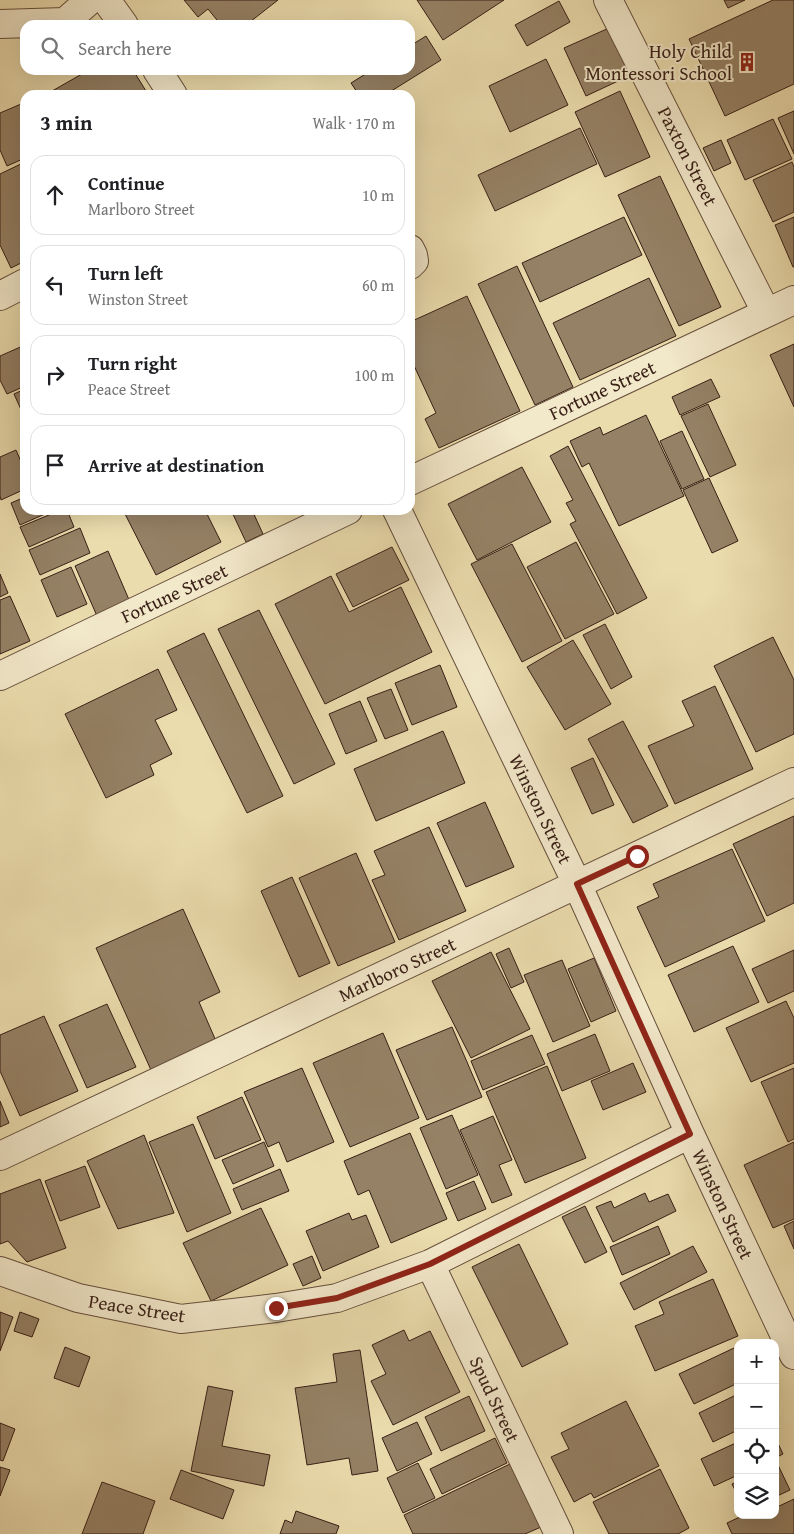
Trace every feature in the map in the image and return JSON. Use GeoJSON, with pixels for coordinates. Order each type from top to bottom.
{"type":"FeatureCollection","features":[{"type":"Feature","properties":{"kind":"street"},"geometry":{"type":"LineString","coordinates":[[67,20],[90,0]]}},
{"type":"Feature","properties":{"kind":"street"},"geometry":{"type":"LineString","coordinates":[[106,0],[120,20]]}},
{"type":"Feature","properties":{"kind":"street","name":"Paxton Street"},"geometry":{"type":"LineString","coordinates":[[608,0],[766,312]]}},
{"type":"Feature","properties":{"kind":"street"},"geometry":{"type":"LineString","coordinates":[[0,24],[20,23]]}},
{"type":"Feature","properties":{"kind":"street"},"geometry":{"type":"LineString","coordinates":[[160,75],[171,90]]}},
{"type":"Feature","properties":{"kind":"street"},"geometry":{"type":"LineString","coordinates":[[0,296],[20,286]]}},
{"type":"Feature","properties":{"kind":"street","name":"Fortune Street"},"geometry":{"type":"LineString","coordinates":[[415,479],[794,300]]}},
{"type":"Feature","properties":{"kind":"street","name":"Fortune Street"},"geometry":{"type":"LineString","coordinates":[[0,676],[338,515]]}},
{"type":"Feature","properties":{"kind":"street","name":"Winston Street"},"geometry":{"type":"LineString","coordinates":[[399,515],[577,884],[690,1134],[794,1354]]}},
{"type":"Feature","properties":{"kind":"street","name":"Marlboro Street"},"geometry":{"type":"LineString","coordinates":[[0,1156],[794,782]]}},
{"type":"Feature","properties":{"kind":"street","name":"Peace Street"},"geometry":{"type":"LineString","coordinates":[[0,1271],[78,1298],[181,1319],[276,1308],[337,1298],[430,1264],[690,1134]]}},
{"type":"Feature","properties":{"kind":"street","name":"Spud Street"},"geometry":{"type":"LineString","coordinates":[[430,1264],[559,1534]]}},
{"type":"Feature","properties":{"kind":"building"},"geometry":{"type":"Polygon","coordinates":[[[184,0],[278,0],[252,20],[217,20],[208,9],[198,17],[184,0]]]}},
{"type":"Feature","properties":{"kind":"building"},"geometry":{"type":"Polygon","coordinates":[[[417,0],[504,0],[443,40],[417,0]]]}},
{"type":"Feature","properties":{"kind":"building"},"geometry":{"type":"Polygon","coordinates":[[[724,0],[745,0],[728,8],[724,0]]]}},
{"type":"Feature","properties":{"kind":"building","name":"Holy Child Montessori School"},"geometry":{"type":"Polygon","coordinates":[[[773,0],[794,0],[794,84],[725,116],[689,39],[773,0]]]}},
{"type":"Feature","properties":{"kind":"building"},"geometry":{"type":"Polygon","coordinates":[[[559,1],[570,22],[527,46],[515,25],[559,1]]]}},
{"type":"Feature","properties":{"kind":"building"},"geometry":{"type":"Polygon","coordinates":[[[609,28],[631,75],[586,96],[564,48],[609,28]]]}},
{"type":"Feature","properties":{"kind":"building"},"geometry":{"type":"Polygon","coordinates":[[[426,36],[441,60],[393,90],[356,90],[351,83],[364,75],[415,75],[415,43],[426,36]]]}},
{"type":"Feature","properties":{"kind":"building"},"geometry":{"type":"Polygon","coordinates":[[[546,59],[568,105],[510,132],[489,86],[546,59]]]}},
{"type":"Feature","properties":{"kind":"building"},"geometry":{"type":"Polygon","coordinates":[[[80,75],[136,75],[145,90],[54,90],[80,75]]]}},
{"type":"Feature","properties":{"kind":"building"},"geometry":{"type":"Polygon","coordinates":[[[620,91],[650,157],[605,177],[575,112],[620,91]]]}},
{"type":"Feature","properties":{"kind":"building"},"geometry":{"type":"Polygon","coordinates":[[[20,104],[20,160],[7,166],[0,150],[0,113],[20,104]]]}},
{"type":"Feature","properties":{"kind":"building"},"geometry":{"type":"Polygon","coordinates":[[[794,111],[794,154],[778,118],[794,111]]]}},
{"type":"Feature","properties":{"kind":"building"},"geometry":{"type":"Polygon","coordinates":[[[773,119],[792,159],[745,180],[727,140],[773,119]]]}},
{"type":"Feature","properties":{"kind":"building"},"geometry":{"type":"Polygon","coordinates":[[[580,128],[597,164],[495,211],[478,175],[580,128]]]}},
{"type":"Feature","properties":{"kind":"building"},"geometry":{"type":"Polygon","coordinates":[[[721,140],[731,163],[714,171],[703,148],[721,140]]]}},
{"type":"Feature","properties":{"kind":"building"},"geometry":{"type":"Polygon","coordinates":[[[792,162],[794,167],[794,212],[773,222],[753,180],[792,162]]]}},
{"type":"Feature","properties":{"kind":"building"},"geometry":{"type":"Polygon","coordinates":[[[20,164],[20,264],[11,268],[0,245],[0,174],[20,164]]]}},
{"type":"Feature","properties":{"kind":"building"},"geometry":{"type":"Polygon","coordinates":[[[660,176],[721,307],[679,326],[618,195],[660,176]]]}},
{"type":"Feature","properties":{"kind":"building"},"geometry":{"type":"Polygon","coordinates":[[[624,217],[642,255],[540,302],[522,263],[624,217]]]}},
{"type":"Feature","properties":{"kind":"building"},"geometry":{"type":"Polygon","coordinates":[[[794,217],[794,267],[793,267],[775,225],[794,217]]]}},
{"type":"Feature","properties":{"kind":"building"},"geometry":{"type":"Polygon","coordinates":[[[517,266],[573,387],[535,405],[478,284],[517,266]]]}},
{"type":"Feature","properties":{"kind":"building"},"geometry":{"type":"Polygon","coordinates":[[[649,278],[676,336],[580,380],[553,323],[649,278]]]}},
{"type":"Feature","properties":{"kind":"building"},"geometry":{"type":"Polygon","coordinates":[[[467,296],[520,411],[439,448],[425,419],[436,413],[415,368],[415,320],[467,296]]]}},
{"type":"Feature","properties":{"kind":"building"},"geometry":{"type":"Polygon","coordinates":[[[794,344],[794,407],[770,355],[794,344]]]}},
{"type":"Feature","properties":{"kind":"building"},"geometry":{"type":"Polygon","coordinates":[[[20,347],[20,388],[7,394],[0,380],[0,356],[20,347]]]}},
{"type":"Feature","properties":{"kind":"building"},"geometry":{"type":"Polygon","coordinates":[[[711,379],[720,397],[680,415],[672,397],[711,379]]]}},
{"type":"Feature","properties":{"kind":"building"},"geometry":{"type":"Polygon","coordinates":[[[20,391],[20,407],[14,394],[20,391]]]}},
{"type":"Feature","properties":{"kind":"building"},"geometry":{"type":"Polygon","coordinates":[[[708,404],[736,465],[710,477],[681,416],[708,404]]]}},
{"type":"Feature","properties":{"kind":"building"},"geometry":{"type":"Polygon","coordinates":[[[646,415],[684,496],[619,526],[589,463],[582,467],[570,441],[600,427],[603,435],[646,415]]]}},
{"type":"Feature","properties":{"kind":"building"},"geometry":{"type":"Polygon","coordinates":[[[682,431],[704,479],[682,489],[660,441],[682,431]]]}},
{"type":"Feature","properties":{"kind":"building"},"geometry":{"type":"Polygon","coordinates":[[[568,446],[647,598],[617,614],[570,524],[576,521],[566,503],[573,500],[550,456],[568,446]]]}},
{"type":"Feature","properties":{"kind":"building"},"geometry":{"type":"Polygon","coordinates":[[[16,450],[20,459],[20,491],[1,500],[0,496],[0,457],[16,450]]]}},
{"type":"Feature","properties":{"kind":"building"},"geometry":{"type":"Polygon","coordinates":[[[522,467],[551,522],[477,560],[448,504],[522,467]]]}},
{"type":"Feature","properties":{"kind":"building"},"geometry":{"type":"Polygon","coordinates":[[[709,478],[738,541],[712,553],[683,490],[709,478]]]}},
{"type":"Feature","properties":{"kind":"building"},"geometry":{"type":"Polygon","coordinates":[[[20,499],[20,515],[43,515],[20,525],[11,503],[20,499]]]}},
{"type":"Feature","properties":{"kind":"building"},"geometry":{"type":"Polygon","coordinates":[[[49,515],[69,515],[74,527],[29,547],[20,527],[49,515]]]}},
{"type":"Feature","properties":{"kind":"building"},"geometry":{"type":"Polygon","coordinates":[[[126,515],[208,515],[221,542],[156,575],[126,515]]]}},
{"type":"Feature","properties":{"kind":"building"},"geometry":{"type":"Polygon","coordinates":[[[233,515],[254,515],[263,534],[246,542],[233,515]]]}},
{"type":"Feature","properties":{"kind":"building"},"geometry":{"type":"Polygon","coordinates":[[[80,528],[90,553],[40,575],[29,550],[80,528]]]}},
{"type":"Feature","properties":{"kind":"building"},"geometry":{"type":"Polygon","coordinates":[[[576,542],[614,614],[565,639],[527,567],[576,542]]]}},
{"type":"Feature","properties":{"kind":"building"},"geometry":{"type":"Polygon","coordinates":[[[512,544],[562,641],[522,662],[471,564],[512,544]]]}},
{"type":"Feature","properties":{"kind":"building"},"geometry":{"type":"Polygon","coordinates":[[[392,547],[409,580],[353,607],[336,574],[392,547]]]}},
{"type":"Feature","properties":{"kind":"building"},"geometry":{"type":"Polygon","coordinates":[[[108,551],[130,602],[97,616],[75,566],[108,551]]]}},
{"type":"Feature","properties":{"kind":"building"},"geometry":{"type":"Polygon","coordinates":[[[71,567],[87,604],[57,617],[41,580],[71,567]]]}},
{"type":"Feature","properties":{"kind":"building"},"geometry":{"type":"Polygon","coordinates":[[[0,574],[8,593],[0,597],[0,574]]]}},
{"type":"Feature","properties":{"kind":"building"},"geometry":{"type":"Polygon","coordinates":[[[331,576],[349,612],[401,587],[432,652],[325,704],[275,604],[331,576]]]}},
{"type":"Feature","properties":{"kind":"building"},"geometry":{"type":"Polygon","coordinates":[[[10,596],[30,641],[0,654],[0,600],[10,596]]]}},
{"type":"Feature","properties":{"kind":"building"},"geometry":{"type":"Polygon","coordinates":[[[259,610],[335,764],[294,784],[218,629],[259,610]]]}},
{"type":"Feature","properties":{"kind":"building"},"geometry":{"type":"Polygon","coordinates":[[[605,624],[632,677],[611,689],[583,635],[605,624]]]}},
{"type":"Feature","properties":{"kind":"building"},"geometry":{"type":"Polygon","coordinates":[[[204,633],[283,796],[247,813],[167,651],[204,633]]]}},
{"type":"Feature","properties":{"kind":"building"},"geometry":{"type":"Polygon","coordinates":[[[773,637],[794,680],[794,734],[756,752],[714,666],[773,637]]]}},
{"type":"Feature","properties":{"kind":"building"},"geometry":{"type":"Polygon","coordinates":[[[573,640],[611,704],[565,730],[527,667],[573,640]]]}},
{"type":"Feature","properties":{"kind":"building"},"geometry":{"type":"Polygon","coordinates":[[[440,665],[457,707],[412,725],[395,683],[440,665]]]}},
{"type":"Feature","properties":{"kind":"building"},"geometry":{"type":"Polygon","coordinates":[[[158,669],[177,710],[155,720],[172,754],[150,765],[154,775],[106,798],[65,714],[158,669]]]}},
{"type":"Feature","properties":{"kind":"building"},"geometry":{"type":"Polygon","coordinates":[[[715,686],[753,769],[675,804],[648,746],[694,726],[682,701],[715,686]]]}},
{"type":"Feature","properties":{"kind":"building"},"geometry":{"type":"Polygon","coordinates":[[[391,689],[408,730],[385,739],[367,698],[391,689]]]}},
{"type":"Feature","properties":{"kind":"building"},"geometry":{"type":"Polygon","coordinates":[[[360,701],[377,741],[346,754],[329,714],[360,701]]]}},
{"type":"Feature","properties":{"kind":"building"},"geometry":{"type":"Polygon","coordinates":[[[623,721],[668,806],[633,823],[588,739],[623,721]]]}},
{"type":"Feature","properties":{"kind":"building"},"geometry":{"type":"Polygon","coordinates":[[[443,731],[465,783],[376,821],[354,769],[443,731]]]}},
{"type":"Feature","properties":{"kind":"building"},"geometry":{"type":"Polygon","coordinates":[[[593,758],[614,805],[592,814],[571,768],[593,758]]]}},
{"type":"Feature","properties":{"kind":"building"},"geometry":{"type":"Polygon","coordinates":[[[485,802],[514,867],[466,887],[437,823],[485,802]]]}},
{"type":"Feature","properties":{"kind":"building"},"geometry":{"type":"Polygon","coordinates":[[[794,816],[794,903],[767,916],[733,844],[794,816]]]}},
{"type":"Feature","properties":{"kind":"building"},"geometry":{"type":"Polygon","coordinates":[[[429,827],[466,911],[399,940],[372,880],[385,875],[374,851],[429,827]]]}},
{"type":"Feature","properties":{"kind":"building"},"geometry":{"type":"Polygon","coordinates":[[[732,849],[765,921],[665,967],[637,907],[659,897],[653,884],[732,849]]]}},
{"type":"Feature","properties":{"kind":"building"},"geometry":{"type":"Polygon","coordinates":[[[356,853],[395,942],[338,966],[299,878],[356,853]]]}},
{"type":"Feature","properties":{"kind":"building"},"geometry":{"type":"Polygon","coordinates":[[[292,877],[330,963],[299,977],[261,891],[292,877]]]}},
{"type":"Feature","properties":{"kind":"building"},"geometry":{"type":"Polygon","coordinates":[[[183,909],[220,992],[199,1002],[216,1041],[151,1070],[96,948],[183,909]]]}},
{"type":"Feature","properties":{"kind":"building"},"geometry":{"type":"Polygon","coordinates":[[[733,946],[759,1002],[694,1032],[668,975],[733,946]]]}},
{"type":"Feature","properties":{"kind":"building"},"geometry":{"type":"Polygon","coordinates":[[[509,948],[524,982],[511,988],[496,954],[509,948]]]}},
{"type":"Feature","properties":{"kind":"building"},"geometry":{"type":"Polygon","coordinates":[[[794,950],[794,991],[768,1003],[752,969],[794,950]]]}},
{"type":"Feature","properties":{"kind":"building"},"geometry":{"type":"Polygon","coordinates":[[[491,952],[530,1029],[471,1058],[432,981],[491,952]]]}},
{"type":"Feature","properties":{"kind":"building"},"geometry":{"type":"Polygon","coordinates":[[[594,958],[616,1011],[591,1022],[568,969],[594,958]]]}},
{"type":"Feature","properties":{"kind":"building"},"geometry":{"type":"Polygon","coordinates":[[[562,960],[590,1026],[553,1042],[524,975],[562,960]]]}},
{"type":"Feature","properties":{"kind":"building"},"geometry":{"type":"Polygon","coordinates":[[[786,1001],[794,1018],[794,1063],[751,1082],[726,1028],[786,1001]]]}},
{"type":"Feature","properties":{"kind":"building"},"geometry":{"type":"Polygon","coordinates":[[[107,1004],[136,1067],[87,1088],[59,1025],[107,1004]]]}},
{"type":"Feature","properties":{"kind":"building"},"geometry":{"type":"Polygon","coordinates":[[[44,1016],[78,1091],[20,1116],[0,1071],[0,1035],[44,1016]]]}},
{"type":"Feature","properties":{"kind":"building"},"geometry":{"type":"Polygon","coordinates":[[[452,1027],[482,1097],[427,1120],[396,1050],[452,1027]]]}},
{"type":"Feature","properties":{"kind":"building"},"geometry":{"type":"Polygon","coordinates":[[[383,1033],[419,1118],[350,1147],[313,1063],[383,1033]]]}},
{"type":"Feature","properties":{"kind":"building"},"geometry":{"type":"Polygon","coordinates":[[[595,1034],[610,1071],[562,1091],[547,1054],[595,1034]]]}},
{"type":"Feature","properties":{"kind":"building"},"geometry":{"type":"Polygon","coordinates":[[[532,1035],[545,1064],[483,1090],[471,1061],[532,1035]]]}},
{"type":"Feature","properties":{"kind":"building"},"geometry":{"type":"Polygon","coordinates":[[[633,1063],[646,1092],[603,1110],[591,1081],[633,1063]]]}},
{"type":"Feature","properties":{"kind":"building"},"geometry":{"type":"Polygon","coordinates":[[[547,1066],[586,1158],[525,1183],[486,1092],[547,1066]]]}},
{"type":"Feature","properties":{"kind":"building"},"geometry":{"type":"Polygon","coordinates":[[[302,1068],[334,1142],[287,1162],[279,1142],[268,1147],[244,1092],[302,1068]]]}},
{"type":"Feature","properties":{"kind":"building"},"geometry":{"type":"Polygon","coordinates":[[[794,1068],[794,1139],[788,1142],[761,1082],[794,1068]]]}},
{"type":"Feature","properties":{"kind":"building"},"geometry":{"type":"Polygon","coordinates":[[[242,1097],[261,1140],[215,1159],[197,1117],[242,1097]]]}},
{"type":"Feature","properties":{"kind":"building"},"geometry":{"type":"Polygon","coordinates":[[[0,1101],[9,1123],[0,1127],[0,1101]]]}},
{"type":"Feature","properties":{"kind":"building"},"geometry":{"type":"Polygon","coordinates":[[[452,1115],[478,1175],[446,1189],[420,1128],[452,1115]]]}},
{"type":"Feature","properties":{"kind":"building"},"geometry":{"type":"Polygon","coordinates":[[[493,1116],[512,1160],[499,1165],[512,1195],[492,1203],[460,1130],[493,1116]]]}},
{"type":"Feature","properties":{"kind":"building"},"geometry":{"type":"Polygon","coordinates":[[[193,1124],[231,1213],[187,1232],[149,1142],[193,1124]]]}},
{"type":"Feature","properties":{"kind":"building"},"geometry":{"type":"Polygon","coordinates":[[[410,1133],[447,1219],[391,1243],[369,1190],[358,1195],[344,1161],[410,1133]]]}},
{"type":"Feature","properties":{"kind":"building"},"geometry":{"type":"Polygon","coordinates":[[[144,1135],[174,1213],[118,1229],[87,1161],[144,1135]]]}},
{"type":"Feature","properties":{"kind":"building"},"geometry":{"type":"Polygon","coordinates":[[[264,1142],[274,1166],[233,1184],[222,1160],[264,1142]]]}},
{"type":"Feature","properties":{"kind":"building"},"geometry":{"type":"Polygon","coordinates":[[[794,1142],[794,1219],[773,1228],[744,1165],[794,1142]]]}},
{"type":"Feature","properties":{"kind":"building"},"geometry":{"type":"Polygon","coordinates":[[[85,1166],[100,1207],[60,1221],[45,1181],[85,1166]]]}},
{"type":"Feature","properties":{"kind":"building"},"geometry":{"type":"Polygon","coordinates":[[[280,1169],[289,1191],[242,1210],[233,1189],[280,1169]]]}},
{"type":"Feature","properties":{"kind":"building"},"geometry":{"type":"Polygon","coordinates":[[[40,1179],[66,1248],[27,1262],[8,1241],[0,1244],[0,1194],[40,1179]]]}},
{"type":"Feature","properties":{"kind":"building"},"geometry":{"type":"Polygon","coordinates":[[[474,1181],[486,1209],[458,1221],[446,1193],[474,1181]]]}},
{"type":"Feature","properties":{"kind":"building"},"geometry":{"type":"Polygon","coordinates":[[[645,1193],[649,1202],[668,1194],[676,1211],[613,1242],[596,1207],[611,1201],[614,1208],[645,1193]]]}},
{"type":"Feature","properties":{"kind":"building"},"geometry":{"type":"Polygon","coordinates":[[[585,1206],[607,1252],[585,1263],[562,1217],[585,1206]]]}},
{"type":"Feature","properties":{"kind":"building"},"geometry":{"type":"Polygon","coordinates":[[[261,1208],[288,1265],[211,1301],[183,1243],[261,1208]]]}},
{"type":"Feature","properties":{"kind":"building"},"geometry":{"type":"Polygon","coordinates":[[[349,1213],[352,1220],[366,1215],[379,1247],[323,1271],[306,1231],[349,1213]]]}},
{"type":"Feature","properties":{"kind":"building"},"geometry":{"type":"Polygon","coordinates":[[[794,1221],[794,1249],[784,1226],[794,1221]]]}},
{"type":"Feature","properties":{"kind":"building"},"geometry":{"type":"Polygon","coordinates":[[[658,1226],[670,1254],[622,1275],[610,1247],[658,1226]]]}},
{"type":"Feature","properties":{"kind":"building"},"geometry":{"type":"Polygon","coordinates":[[[519,1244],[568,1344],[522,1367],[472,1267],[519,1244]]]}},
{"type":"Feature","properties":{"kind":"building"},"geometry":{"type":"Polygon","coordinates":[[[693,1246],[707,1272],[634,1310],[620,1283],[693,1246]]]}},
{"type":"Feature","properties":{"kind":"building"},"geometry":{"type":"Polygon","coordinates":[[[312,1256],[321,1278],[303,1286],[293,1264],[312,1256]]]}},
{"type":"Feature","properties":{"kind":"building"},"geometry":{"type":"Polygon","coordinates":[[[713,1279],[738,1336],[655,1371],[635,1326],[664,1314],[659,1302],[713,1279]]]}},
{"type":"Feature","properties":{"kind":"building"},"geometry":{"type":"Polygon","coordinates":[[[0,1312],[13,1317],[0,1351],[0,1312]]]}},
{"type":"Feature","properties":{"kind":"building"},"geometry":{"type":"Polygon","coordinates":[[[20,1312],[39,1319],[32,1337],[14,1331],[20,1312]]]}},
{"type":"Feature","properties":{"kind":"building"},"geometry":{"type":"Polygon","coordinates":[[[404,1330],[409,1341],[430,1331],[460,1392],[393,1425],[371,1381],[386,1374],[372,1345],[404,1330]]]}},
{"type":"Feature","properties":{"kind":"building"},"geometry":{"type":"Polygon","coordinates":[[[65,1347],[90,1357],[79,1387],[54,1378],[65,1347]]]}},
{"type":"Feature","properties":{"kind":"building"},"geometry":{"type":"Polygon","coordinates":[[[734,1348],[734,1385],[694,1404],[679,1374],[734,1348]]]}},
{"type":"Feature","properties":{"kind":"building"},"geometry":{"type":"Polygon","coordinates":[[[360,1350],[378,1471],[352,1475],[349,1458],[307,1465],[295,1388],[337,1382],[333,1354],[360,1350]]]}},
{"type":"Feature","properties":{"kind":"building"},"geometry":{"type":"Polygon","coordinates":[[[208,1386],[233,1391],[222,1446],[270,1455],[264,1486],[191,1471],[208,1386]]]}},
{"type":"Feature","properties":{"kind":"building"},"geometry":{"type":"Polygon","coordinates":[[[469,1396],[485,1431],[441,1451],[425,1417],[469,1396]]]}},
{"type":"Feature","properties":{"kind":"building"},"geometry":{"type":"Polygon","coordinates":[[[734,1396],[734,1432],[713,1442],[699,1413],[734,1396]]]}},
{"type":"Feature","properties":{"kind":"building"},"geometry":{"type":"Polygon","coordinates":[[[626,1401],[659,1466],[594,1498],[591,1493],[574,1502],[551,1457],[569,1449],[561,1433],[626,1401]]]}},
{"type":"Feature","properties":{"kind":"building"},"geometry":{"type":"Polygon","coordinates":[[[417,1422],[432,1454],[397,1471],[382,1438],[417,1422]]]}},
{"type":"Feature","properties":{"kind":"building"},"geometry":{"type":"Polygon","coordinates":[[[0,1423],[15,1429],[3,1461],[0,1460],[0,1423]]]}},
{"type":"Feature","properties":{"kind":"building"},"geometry":{"type":"Polygon","coordinates":[[[495,1438],[507,1463],[442,1494],[430,1469],[495,1438]]]}},
{"type":"Feature","properties":{"kind":"building"},"geometry":{"type":"Polygon","coordinates":[[[734,1444],[734,1477],[714,1486],[701,1459],[734,1444]]]}},
{"type":"Feature","properties":{"kind":"building"},"geometry":{"type":"Polygon","coordinates":[[[779,1446],[783,1454],[779,1456],[779,1446]]]}},
{"type":"Feature","properties":{"kind":"building"},"geometry":{"type":"Polygon","coordinates":[[[418,1463],[435,1498],[403,1513],[387,1478],[418,1463]]]}},
{"type":"Feature","properties":{"kind":"building"},"geometry":{"type":"Polygon","coordinates":[[[510,1464],[541,1527],[525,1534],[413,1534],[404,1515],[510,1464]]]}},
{"type":"Feature","properties":{"kind":"building"},"geometry":{"type":"Polygon","coordinates":[[[0,1467],[10,1470],[0,1496],[0,1467]]]}},
{"type":"Feature","properties":{"kind":"building"},"geometry":{"type":"Polygon","coordinates":[[[779,1467],[790,1490],[779,1495],[779,1467]]]}},
{"type":"Feature","properties":{"kind":"building"},"geometry":{"type":"Polygon","coordinates":[[[660,1469],[689,1528],[678,1534],[609,1534],[593,1502],[660,1469]]]}},
{"type":"Feature","properties":{"kind":"building"},"geometry":{"type":"Polygon","coordinates":[[[181,1470],[234,1490],[223,1519],[170,1499],[181,1470]]]}},
{"type":"Feature","properties":{"kind":"building"},"geometry":{"type":"Polygon","coordinates":[[[102,1482],[155,1501],[143,1534],[82,1534],[102,1482]]]}},
{"type":"Feature","properties":{"kind":"building"},"geometry":{"type":"Polygon","coordinates":[[[794,1499],[794,1534],[732,1534],[727,1523],[736,1519],[779,1519],[779,1506],[794,1499]]]}},
{"type":"Feature","properties":{"kind":"building"},"geometry":{"type":"Polygon","coordinates":[[[296,1511],[339,1526],[336,1534],[280,1534],[285,1520],[292,1523],[296,1511]]]}},
{"type":"Feature","properties":{"kind":"place","name":"Holy Child Montessori School"},"geometry":{"type":"Point","coordinates":[747,62]}},
{"type":"Feature","properties":{"kind":"route"},"geometry":{"type":"LineString","coordinates":[[276,1308],[337,1298],[430,1264],[690,1134],[577,884],[637,856]]}}]}
